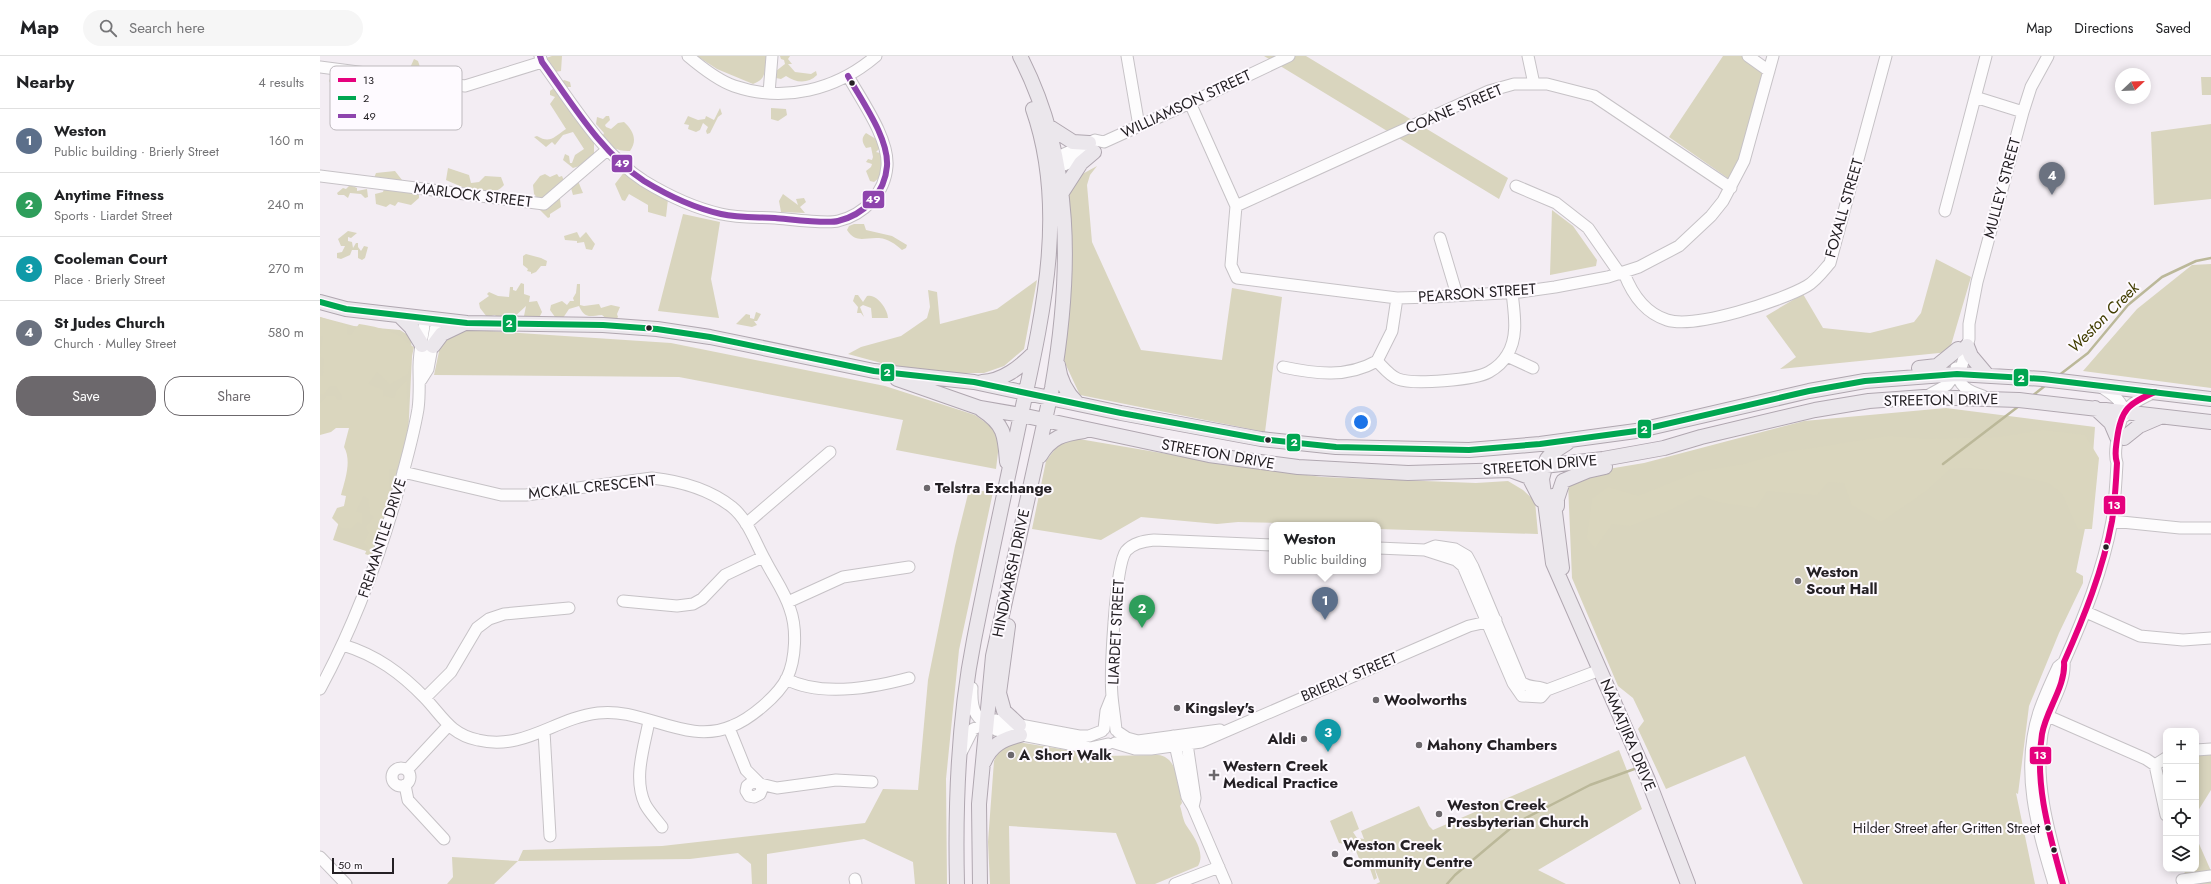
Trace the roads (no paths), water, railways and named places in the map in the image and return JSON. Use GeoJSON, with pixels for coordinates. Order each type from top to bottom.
{"type":"FeatureCollection","features":[{"type":"Feature","properties":{"kind":"main road","name":"HINDMARSH DRIVE"},"geometry":{"type":"LineString","coordinates":[[957,884],[958,761],[972,654],[1044,298],[1050,213],[1044,151],[1034,114],[1014,56]]}},
{"type":"Feature","properties":{"kind":"main road","name":"HINDMARSH DRIVE"},"geometry":{"type":"LineString","coordinates":[[980,884],[979,804],[985,724],[993,656],[1007,584],[1050,397],[1057,357],[1066,254],[1062,194],[1057,161],[1048,126],[1020,56]]}},
{"type":"Feature","properties":{"kind":"main road"},"geometry":{"type":"LineString","coordinates":[[1048,126],[1073,142],[1091,148],[1062,194]]}},
{"type":"Feature","properties":{"kind":"main road","name":"STREETON DRIVE"},"geometry":{"type":"LineString","coordinates":[[320,302],[346,309],[467,323],[652,328],[710,337],[874,371],[974,382],[1261,440],[1336,447],[1479,449],[1570,440],[1636,431],[1809,391],[1865,380],[1957,374],[2043,379],[2211,399]]}},
{"type":"Feature","properties":{"kind":"main road"},"geometry":{"type":"LineString","coordinates":[[400,316],[412,327],[427,346],[442,334],[467,323]]}},
{"type":"Feature","properties":{"kind":"main road"},"geometry":{"type":"LineString","coordinates":[[1865,380],[1878,372],[1937,366],[1962,348],[1987,375]]}},
{"type":"Feature","properties":{"kind":"main road"},"geometry":{"type":"LineString","coordinates":[[974,382],[991,382],[1021,366],[1034,352]]}},
{"type":"Feature","properties":{"kind":"main road"},"geometry":{"type":"LineString","coordinates":[[1057,357],[1060,380],[1069,395],[1077,403]]}},
{"type":"Feature","properties":{"kind":"main road","name":"STREETON DRIVE"},"geometry":{"type":"LineString","coordinates":[[874,371],[980,408],[1021,415],[1209,454],[1298,467],[1408,473],[1510,470],[1604,459],[1664,448],[1700,437],[1815,410],[1869,401],[1924,397],[2019,400],[2211,422]]}},
{"type":"Feature","properties":{"kind":"main road"},"geometry":{"type":"LineString","coordinates":[[980,408],[994,417],[1005,436],[1009,476]]}},
{"type":"Feature","properties":{"kind":"main road"},"geometry":{"type":"LineString","coordinates":[[2095,408],[2111,423],[2121,437],[2162,416]]}},
{"type":"Feature","properties":{"kind":"main road"},"geometry":{"type":"LineString","coordinates":[[1036,462],[1047,444],[1051,441],[1070,433],[1090,430]]}},
{"type":"Feature","properties":{"kind":"main road","name":"NAMATJIRA DRIVE"},"geometry":{"type":"LineString","coordinates":[[1570,440],[1553,452],[1547,459],[1542,479],[1554,535],[1553,562],[1646,777],[1688,884]]}},
{"type":"Feature","properties":{"kind":"main road"},"geometry":{"type":"LineString","coordinates":[[1554,535],[1557,499],[1563,481],[1587,471],[1644,460],[1664,448]]}},
{"type":"Feature","properties":{"kind":"main road"},"geometry":{"type":"LineString","coordinates":[[1479,449],[1496,454],[1525,451],[1536,454],[1545,466]]}},
{"type":"Feature","properties":{"kind":"main road"},"geometry":{"type":"LineString","coordinates":[[1510,470],[1522,473],[1532,481],[1541,499],[1544,523],[1554,535]]}},
{"type":"Feature","properties":{"kind":"main road"},"geometry":{"type":"LineString","coordinates":[[982,768],[992,747],[1020,730],[1004,711],[998,693],[1012,601],[1007,584]]}},
{"type":"Feature","properties":{"kind":"street"},"geometry":{"type":"LineString","coordinates":[[688,56],[704,70],[733,86],[769,93],[805,92],[848,76],[876,56]]}},
{"type":"Feature","properties":{"kind":"street"},"geometry":{"type":"LineString","coordinates":[[769,93],[772,56]]}},
{"type":"Feature","properties":{"kind":"street"},"geometry":{"type":"LineString","coordinates":[[1127,56],[1139,126]]}},
{"type":"Feature","properties":{"kind":"street","name":"WILLIAMSON STREET"},"geometry":{"type":"LineString","coordinates":[[1057,161],[1062,155],[1091,148],[1095,140],[1104,142],[1289,56]]}},
{"type":"Feature","properties":{"kind":"street"},"geometry":{"type":"LineString","coordinates":[[1528,56],[1534,84]]}},
{"type":"Feature","properties":{"kind":"street"},"geometry":{"type":"LineString","coordinates":[[1748,56],[1769,71]]}},
{"type":"Feature","properties":{"kind":"street","name":"PEARSON STREET"},"geometry":{"type":"LineString","coordinates":[[1190,103],[1236,206],[1231,265],[1238,278],[1397,298],[1512,292],[1555,287],[1622,274],[1657,259],[1679,246],[1711,216],[1731,188],[1746,154],[1773,56]]}},
{"type":"Feature","properties":{"kind":"street","name":"FOXALL STREET"},"geometry":{"type":"LineString","coordinates":[[1516,186],[1556,203],[1588,228],[1643,305],[1652,313],[1678,323],[1694,322],[1777,301],[1808,286],[1830,263],[1886,56]]}},
{"type":"Feature","properties":{"kind":"street"},"geometry":{"type":"LineString","coordinates":[[1944,211],[1986,56]]}},
{"type":"Feature","properties":{"kind":"street","name":"MULLEY STREET"},"geometry":{"type":"LineString","coordinates":[[1924,397],[1942,389],[1957,374],[1962,365],[1963,332],[1969,324],[1977,282],[2023,112],[2031,87],[2048,56]]}},
{"type":"Feature","properties":{"kind":"street"},"geometry":{"type":"LineString","coordinates":[[462,86],[465,86],[541,59],[607,150],[642,180],[679,200],[722,215],[838,221],[860,212],[874,200],[883,184],[887,166],[883,142],[848,76]]}},
{"type":"Feature","properties":{"kind":"street"},"geometry":{"type":"LineString","coordinates":[[320,67],[330,68]]}},
{"type":"Feature","properties":{"kind":"street","name":"COANE STREET"},"geometry":{"type":"LineString","coordinates":[[1236,206],[1489,91],[1514,84],[1565,87],[1596,97],[1731,188]]}},
{"type":"Feature","properties":{"kind":"street"},"geometry":{"type":"LineString","coordinates":[[1975,97],[2023,112]]}},
{"type":"Feature","properties":{"kind":"street","name":"MARLOCK STREET"},"geometry":{"type":"LineString","coordinates":[[320,176],[544,204],[607,150]]}},
{"type":"Feature","properties":{"kind":"street"},"geometry":{"type":"LineString","coordinates":[[1044,151],[1050,158],[1057,161],[1052,166],[1053,199],[1050,213]]}},
{"type":"Feature","properties":{"kind":"street"},"geometry":{"type":"LineString","coordinates":[[1440,238],[1457,295]]}},
{"type":"Feature","properties":{"kind":"street"},"geometry":{"type":"LineString","coordinates":[[1377,361],[1398,379],[1413,382],[1430,382],[1464,378],[1488,373],[1507,356],[1514,334],[1512,292]]}},
{"type":"Feature","properties":{"kind":"street"},"geometry":{"type":"LineString","coordinates":[[1283,367],[1316,374],[1347,373],[1377,361],[1392,331],[1397,298]]}},
{"type":"Feature","properties":{"kind":"street","name":"FREMANTLE DRIVE"},"geometry":{"type":"LineString","coordinates":[[320,689],[343,645],[381,548],[403,472],[418,410],[421,380],[419,367],[427,346],[431,319]]}},
{"type":"Feature","properties":{"kind":"street"},"geometry":{"type":"LineString","coordinates":[[1507,356],[1533,368]]}},
{"type":"Feature","properties":{"kind":"street"},"geometry":{"type":"LineString","coordinates":[[1957,374],[1963,387],[1967,391],[1991,398]]}},
{"type":"Feature","properties":{"kind":"street"},"geometry":{"type":"LineString","coordinates":[[2054,884],[2031,801],[2031,751],[2058,667],[2064,662],[2086,612],[2112,521],[2118,463],[2121,460],[2121,437],[2124,412],[2119,399],[2098,385]]}},
{"type":"Feature","properties":{"kind":"street"},"geometry":{"type":"LineString","coordinates":[[2124,412],[2136,400],[2155,392]]}},
{"type":"Feature","properties":{"kind":"street"},"geometry":{"type":"LineString","coordinates":[[746,524],[830,452]]}},
{"type":"Feature","properties":{"kind":"street","name":"MCKAIL CRESCENT"},"geometry":{"type":"LineString","coordinates":[[343,645],[387,664],[425,698],[448,726],[460,734],[477,740],[496,743],[510,743],[544,731],[579,716],[612,712],[697,732],[729,728],[746,720],[763,706],[786,679],[794,640],[794,624],[788,602],[746,524],[732,508],[712,495],[691,485],[672,480],[652,478],[619,481],[526,495],[501,495],[403,472]]}},
{"type":"Feature","properties":{"kind":"street"},"geometry":{"type":"LineString","coordinates":[[2112,521],[2180,528],[2211,528]]}},
{"type":"Feature","properties":{"kind":"street","name":"LIARDET STREET"},"geometry":{"type":"LineString","coordinates":[[1114,737],[1112,696],[1117,584],[1122,560],[1131,546],[1141,542],[1154,540],[1269,544]]}},
{"type":"Feature","properties":{"kind":"street"},"geometry":{"type":"LineString","coordinates":[[1381,548],[1425,550],[1456,560],[1463,566],[1487,610],[1518,693],[1526,698],[1600,670]]}},
{"type":"Feature","properties":{"kind":"street"},"geometry":{"type":"LineString","coordinates":[[623,600],[678,606],[693,604],[702,598],[725,575],[763,557]]}},
{"type":"Feature","properties":{"kind":"street"},"geometry":{"type":"LineString","coordinates":[[788,602],[843,577],[909,567]]}},
{"type":"Feature","properties":{"kind":"street"},"geometry":{"type":"LineString","coordinates":[[425,698],[451,672],[477,628],[489,619],[504,614],[569,608]]}},
{"type":"Feature","properties":{"kind":"street","name":"BRIERLY STREET"},"geometry":{"type":"LineString","coordinates":[[1469,626],[1487,610]]}},
{"type":"Feature","properties":{"kind":"street"},"geometry":{"type":"LineString","coordinates":[[2086,612],[2140,636],[2183,640],[2211,638]]}},
{"type":"Feature","properties":{"kind":"street","name":"BRIERLY STREET"},"geometry":{"type":"LineString","coordinates":[[1114,737],[1138,741],[1174,741],[1187,739],[1201,742],[1228,729],[1469,626],[1492,622]]}},
{"type":"Feature","properties":{"kind":"street"},"geometry":{"type":"LineString","coordinates":[[972,654],[971,703],[975,714],[985,724]]}},
{"type":"Feature","properties":{"kind":"street"},"geometry":{"type":"LineString","coordinates":[[786,679],[807,688],[818,689],[882,685],[908,678]]}},
{"type":"Feature","properties":{"kind":"street","name":"LIARDET STREET"},"geometry":{"type":"LineString","coordinates":[[1103,730],[1106,711],[1112,696]]}},
{"type":"Feature","properties":{"kind":"street"},"geometry":{"type":"LineString","coordinates":[[2043,714],[2146,759],[2155,765],[2163,801]]}},
{"type":"Feature","properties":{"kind":"street"},"geometry":{"type":"LineString","coordinates":[[2043,714],[2040,761],[2041,788],[2045,811],[2063,884]]}},
{"type":"Feature","properties":{"kind":"street"},"geometry":{"type":"LineString","coordinates":[[958,761],[970,732],[977,727],[995,720],[1020,730],[1090,748],[1114,737]]}},
{"type":"Feature","properties":{"kind":"street"},"geometry":{"type":"LineString","coordinates":[[649,721],[639,770],[640,790],[646,806],[662,827]]}},
{"type":"Feature","properties":{"kind":"street"},"geometry":{"type":"LineString","coordinates":[[444,839],[408,800],[405,786],[410,780],[407,770],[448,726]]}},
{"type":"Feature","properties":{"kind":"street"},"geometry":{"type":"LineString","coordinates":[[1020,730],[1089,736],[1112,727],[1114,737]]}},
{"type":"Feature","properties":{"kind":"street"},"geometry":{"type":"LineString","coordinates":[[729,728],[746,770],[758,783],[777,788],[836,780],[872,782]]}},
{"type":"Feature","properties":{"kind":"street"},"geometry":{"type":"LineString","coordinates":[[1103,730],[1102,739],[1114,737]]}},
{"type":"Feature","properties":{"kind":"street"},"geometry":{"type":"LineString","coordinates":[[544,731],[550,836]]}},
{"type":"Feature","properties":{"kind":"street"},"geometry":{"type":"LineString","coordinates":[[1187,739],[1195,798],[1193,807]]}},
{"type":"Feature","properties":{"kind":"street"},"geometry":{"type":"LineString","coordinates":[[1174,741],[1187,797],[1193,807],[1226,884]]}},
{"type":"Feature","properties":{"kind":"street"},"geometry":{"type":"LineString","coordinates":[[2199,750],[2211,749]]}},
{"type":"Feature","properties":{"kind":"street"},"geometry":{"type":"LineString","coordinates":[[2155,765],[2163,760]]}},
{"type":"Feature","properties":{"kind":"street"},"geometry":{"type":"LineString","coordinates":[[320,857],[346,884]]}},
{"type":"Feature","properties":{"kind":"street"},"geometry":{"type":"LineString","coordinates":[[1176,884],[1219,867]]}},
{"type":"Feature","properties":{"kind":"street"},"geometry":{"type":"LineString","coordinates":[[2179,872],[2183,882],[2211,876]]}},
{"type":"Feature","properties":{"kind":"waterway","name":"Weston Creek"},"geometry":{"type":"LineString","coordinates":[[2058,376],[2088,353],[2128,305],[2162,277],[2196,261],[2211,258]]}},
{"type":"Feature","properties":{"kind":"waterway","name":"Weston Creek"},"geometry":{"type":"LineString","coordinates":[[2031,397],[2046,385]]}},
{"type":"Feature","properties":{"kind":"waterway","name":"Weston Creek"},"geometry":{"type":"LineString","coordinates":[[1943,464],[2019,406]]}},
{"type":"Feature","properties":{"kind":"waterway","name":"Weston Creek"},"geometry":{"type":"LineString","coordinates":[[1447,884],[1455,875],[1518,822],[1590,785],[1637,768]]}},
{"type":"Feature","properties":{"kind":"place","name":"St Judes Church"},"geometry":{"type":"Point","coordinates":[2052,195]}},
{"type":"Feature","properties":{"kind":"place","name":"Telstra Exchange"},"geometry":{"type":"Point","coordinates":[927,488]}},
{"type":"Feature","properties":{"kind":"place","name":"Weston Scout Hall"},"geometry":{"type":"Point","coordinates":[1798,581]}},
{"type":"Feature","properties":{"kind":"place","name":"Weston"},"geometry":{"type":"Point","coordinates":[1325,620]}},
{"type":"Feature","properties":{"kind":"place","name":"Anytime Fitness"},"geometry":{"type":"Point","coordinates":[1142,628]}},
{"type":"Feature","properties":{"kind":"place","name":"Woolworths"},"geometry":{"type":"Point","coordinates":[1376,700]}},
{"type":"Feature","properties":{"kind":"place","name":"Kingsley's"},"geometry":{"type":"Point","coordinates":[1177,708]}},
{"type":"Feature","properties":{"kind":"place","name":"Aldi"},"geometry":{"type":"Point","coordinates":[1304,739]}},
{"type":"Feature","properties":{"kind":"place","name":"Mahony Chambers"},"geometry":{"type":"Point","coordinates":[1419,745]}},
{"type":"Feature","properties":{"kind":"place","name":"Cooleman Court"},"geometry":{"type":"Point","coordinates":[1328,752]}},
{"type":"Feature","properties":{"kind":"place","name":"A Short Walk"},"geometry":{"type":"Point","coordinates":[1011,755]}},
{"type":"Feature","properties":{"kind":"place","name":"Western Creek Medical Practice"},"geometry":{"type":"Point","coordinates":[1214,775]}},
{"type":"Feature","properties":{"kind":"place","name":"Weston Creek Presbyterian Church"},"geometry":{"type":"Point","coordinates":[1439,814]}},
{"type":"Feature","properties":{"kind":"place","name":"Hilder Street after Gritten Street"},"geometry":{"type":"Point","coordinates":[2048,828]}},
{"type":"Feature","properties":{"kind":"place","name":"Weston Creek Community Centre"},"geometry":{"type":"Point","coordinates":[1335,854]}}]}
